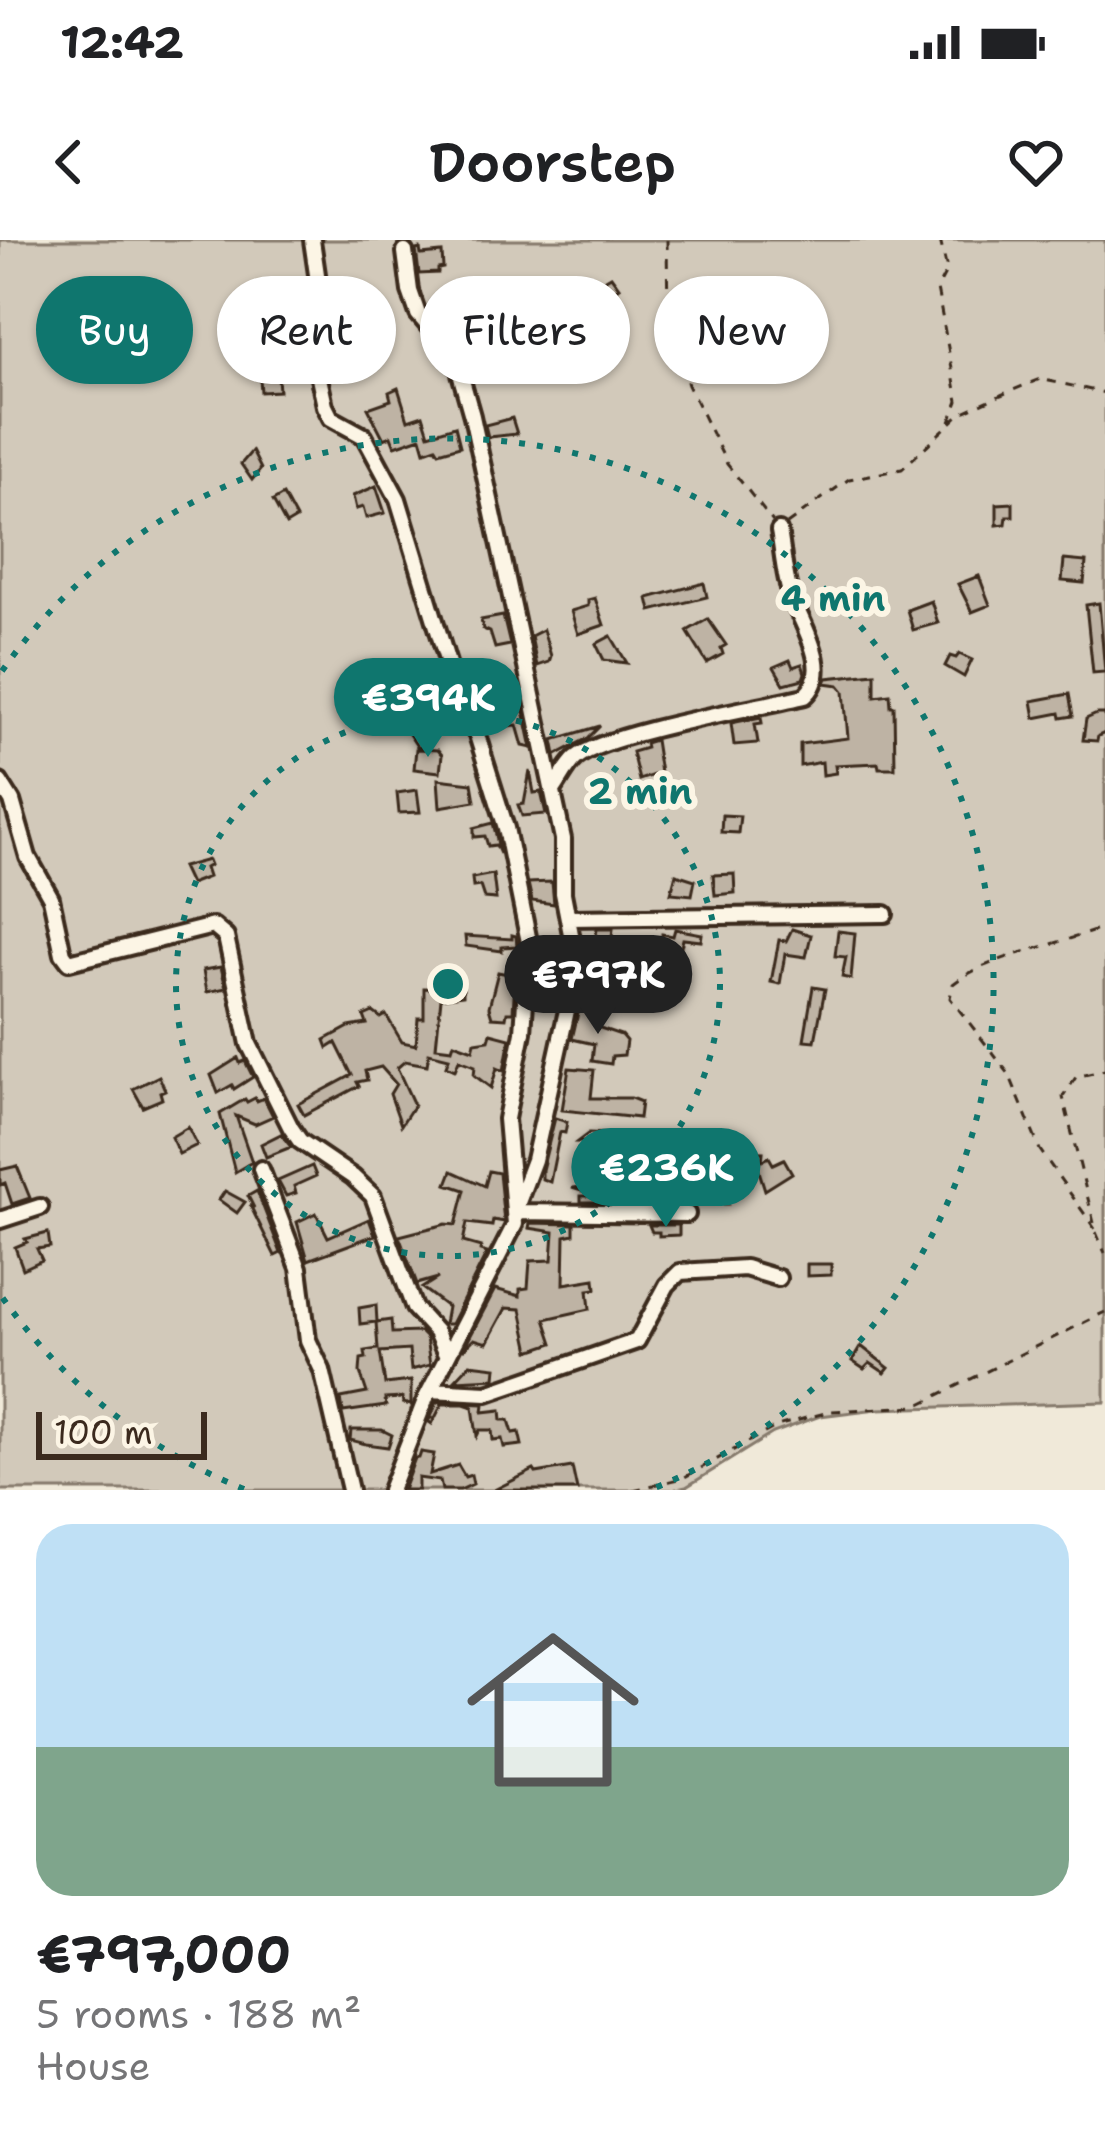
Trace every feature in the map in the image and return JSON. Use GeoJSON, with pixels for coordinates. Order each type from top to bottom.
{"type":"FeatureCollection","features":[{"type":"Feature","properties":{"kind":"street"},"geometry":{"type":"LineString","coordinates":[[312,240],[320,295],[313,350],[325,406],[331,418],[364,436],[398,499],[457,693],[488,766],[529,942],[523,1032],[506,1119],[515,1223],[430,1390],[390,1490]]}},
{"type":"Feature","properties":{"kind":"street"},"geometry":{"type":"LineString","coordinates":[[405,252],[418,314],[456,358],[563,839],[563,893],[577,965],[534,1160],[516,1209]]}},
{"type":"Feature","properties":{"kind":"street"},"geometry":{"type":"LineString","coordinates":[[554,789],[579,755],[670,726],[806,696],[813,690],[818,677],[807,627],[790,595],[779,531]]}},
{"type":"Feature","properties":{"kind":"street"},"geometry":{"type":"LineString","coordinates":[[0,782],[12,801],[28,856],[51,898],[63,955],[69,962],[213,926],[226,937],[248,1044],[291,1128],[307,1146],[373,1196],[414,1308],[436,1332],[447,1357]]}},
{"type":"Feature","properties":{"kind":"street"},"geometry":{"type":"LineString","coordinates":[[570,918],[885,914]]}},
{"type":"Feature","properties":{"kind":"street"},"geometry":{"type":"LineString","coordinates":[[261,1169],[299,1268],[308,1340],[322,1370],[350,1490]]}},
{"type":"Feature","properties":{"kind":"street"},"geometry":{"type":"LineString","coordinates":[[0,1220],[40,1207]]}},
{"type":"Feature","properties":{"kind":"street"},"geometry":{"type":"LineString","coordinates":[[516,1209],[687,1214]]}},
{"type":"Feature","properties":{"kind":"street"},"geometry":{"type":"LineString","coordinates":[[430,1390],[487,1394],[637,1341],[667,1286],[680,1272],[745,1268],[778,1278]]}},
{"type":"Feature","properties":{"kind":"path"},"geometry":{"type":"LineString","coordinates":[[667,240],[668,320],[688,385],[727,464],[779,531],[849,479],[902,469],[962,413],[1040,379],[1105,394]]}},
{"type":"Feature","properties":{"kind":"path"},"geometry":{"type":"LineString","coordinates":[[940,240],[947,270],[937,289],[958,401],[949,425]]}},
{"type":"Feature","properties":{"kind":"path"},"geometry":{"type":"LineString","coordinates":[[1096,1229],[1040,1150],[1009,1074],[950,998],[953,984],[968,971],[1064,944],[1105,927]]}},
{"type":"Feature","properties":{"kind":"path"},"geometry":{"type":"LineString","coordinates":[[1105,1070],[1076,1076],[1064,1097],[1105,1252]]}},
{"type":"Feature","properties":{"kind":"path"},"geometry":{"type":"LineString","coordinates":[[633,1490],[683,1478],[777,1426],[832,1411],[917,1406],[1105,1312]]}},
{"type":"Feature","properties":{"kind":"shaded area"},"geometry":{"type":"Polygon","coordinates":[[[0,240],[1105,240],[1105,1402],[877,1409],[820,1416],[773,1433],[686,1487],[672,1490],[0,1490],[0,240]]]}},
{"type":"Feature","properties":{"kind":"building"},"geometry":{"type":"Polygon","coordinates":[[[416,250],[421,255],[442,253],[443,268],[438,273],[419,274],[416,250]]]}},
{"type":"Feature","properties":{"kind":"building"},"geometry":{"type":"Polygon","coordinates":[[[260,384],[278,384],[279,391],[261,392],[260,384]]]}},
{"type":"Feature","properties":{"kind":"building"},"geometry":{"type":"Polygon","coordinates":[[[398,388],[408,420],[423,415],[429,434],[455,426],[460,446],[425,451],[421,437],[395,446],[391,436],[384,439],[368,408],[391,400],[389,392],[398,388]]]}},
{"type":"Feature","properties":{"kind":"building"},"geometry":{"type":"Polygon","coordinates":[[[512,418],[517,434],[488,437],[485,425],[512,418]]]}},
{"type":"Feature","properties":{"kind":"building"},"geometry":{"type":"Polygon","coordinates":[[[252,451],[261,469],[252,480],[241,464],[252,451]]]}},
{"type":"Feature","properties":{"kind":"building"},"geometry":{"type":"Polygon","coordinates":[[[376,486],[385,513],[366,518],[363,507],[356,509],[353,496],[376,486]]]}},
{"type":"Feature","properties":{"kind":"building"},"geometry":{"type":"Polygon","coordinates":[[[283,495],[296,519],[286,525],[273,501],[283,495]]]}},
{"type":"Feature","properties":{"kind":"building"},"geometry":{"type":"Polygon","coordinates":[[[1013,503],[1013,516],[997,525],[997,504],[1013,503]]]}},
{"type":"Feature","properties":{"kind":"building"},"geometry":{"type":"Polygon","coordinates":[[[1064,560],[1086,562],[1084,583],[1062,581],[1064,560]]]}},
{"type":"Feature","properties":{"kind":"building"},"geometry":{"type":"Polygon","coordinates":[[[979,576],[990,605],[972,612],[958,584],[979,576]]]}},
{"type":"Feature","properties":{"kind":"building"},"geometry":{"type":"Polygon","coordinates":[[[704,583],[707,597],[651,611],[648,598],[704,583]]]}},
{"type":"Feature","properties":{"kind":"building"},"geometry":{"type":"Polygon","coordinates":[[[595,598],[604,625],[578,634],[571,611],[588,606],[588,600],[595,598]]]}},
{"type":"Feature","properties":{"kind":"building"},"geometry":{"type":"Polygon","coordinates":[[[931,601],[938,623],[913,630],[907,610],[931,601]]]}},
{"type":"Feature","properties":{"kind":"building"},"geometry":{"type":"Polygon","coordinates":[[[1099,603],[1105,672],[1093,673],[1086,605],[1099,603]]]}},
{"type":"Feature","properties":{"kind":"building"},"geometry":{"type":"Polygon","coordinates":[[[503,616],[510,645],[495,648],[481,620],[503,616]]]}},
{"type":"Feature","properties":{"kind":"building"},"geometry":{"type":"Polygon","coordinates":[[[708,619],[726,645],[721,648],[723,654],[707,663],[687,631],[708,619]]]}},
{"type":"Feature","properties":{"kind":"building"},"geometry":{"type":"Polygon","coordinates":[[[543,630],[551,656],[549,662],[537,666],[531,636],[543,630]]]}},
{"type":"Feature","properties":{"kind":"building"},"geometry":{"type":"Polygon","coordinates":[[[611,636],[627,663],[604,660],[596,644],[611,636]]]}},
{"type":"Feature","properties":{"kind":"building"},"geometry":{"type":"Polygon","coordinates":[[[950,656],[972,660],[964,677],[945,666],[950,656]]]}},
{"type":"Feature","properties":{"kind":"building"},"geometry":{"type":"Polygon","coordinates":[[[790,660],[793,667],[802,664],[805,673],[803,679],[784,684],[774,667],[790,660]]]}},
{"type":"Feature","properties":{"kind":"building"},"geometry":{"type":"Polygon","coordinates":[[[875,673],[875,696],[890,694],[894,706],[895,768],[879,768],[878,763],[835,765],[836,773],[823,775],[822,762],[800,766],[800,744],[848,738],[844,691],[825,683],[827,678],[875,673]]]}},
{"type":"Feature","properties":{"kind":"building"},"geometry":{"type":"Polygon","coordinates":[[[395,686],[402,709],[372,708],[368,694],[395,686]]]}},
{"type":"Feature","properties":{"kind":"building"},"geometry":{"type":"Polygon","coordinates":[[[519,688],[532,748],[523,746],[517,725],[507,726],[505,707],[517,701],[515,690],[519,688]]]}},
{"type":"Feature","properties":{"kind":"building"},"geometry":{"type":"Polygon","coordinates":[[[1069,694],[1073,716],[1061,718],[1060,713],[1035,718],[1032,701],[1069,694]]]}},
{"type":"Feature","properties":{"kind":"building"},"geometry":{"type":"Polygon","coordinates":[[[449,703],[453,710],[436,723],[441,732],[418,748],[405,728],[449,703]]]}},
{"type":"Feature","properties":{"kind":"building"},"geometry":{"type":"Polygon","coordinates":[[[1105,714],[1105,733],[1097,741],[1083,740],[1086,719],[1105,714]]]}},
{"type":"Feature","properties":{"kind":"building"},"geometry":{"type":"Polygon","coordinates":[[[761,717],[762,723],[755,724],[758,743],[734,745],[731,723],[761,717]]]}},
{"type":"Feature","properties":{"kind":"building"},"geometry":{"type":"Polygon","coordinates":[[[600,726],[588,738],[556,755],[553,740],[600,726]]]}},
{"type":"Feature","properties":{"kind":"building"},"geometry":{"type":"Polygon","coordinates":[[[655,740],[660,773],[639,780],[632,752],[655,740]]]}},
{"type":"Feature","properties":{"kind":"building"},"geometry":{"type":"Polygon","coordinates":[[[416,749],[438,750],[440,772],[414,769],[416,749]]]}},
{"type":"Feature","properties":{"kind":"building"},"geometry":{"type":"Polygon","coordinates":[[[530,771],[534,793],[541,792],[546,814],[522,816],[518,805],[524,804],[530,771]]]}},
{"type":"Feature","properties":{"kind":"building"},"geometry":{"type":"Polygon","coordinates":[[[438,779],[472,783],[475,801],[440,807],[438,779]]]}},
{"type":"Feature","properties":{"kind":"building"},"geometry":{"type":"Polygon","coordinates":[[[417,790],[420,812],[399,813],[397,793],[417,790]]]}},
{"type":"Feature","properties":{"kind":"building"},"geometry":{"type":"Polygon","coordinates":[[[722,815],[740,816],[738,833],[721,832],[722,815]]]}},
{"type":"Feature","properties":{"kind":"building"},"geometry":{"type":"Polygon","coordinates":[[[493,823],[500,854],[496,845],[488,846],[485,836],[474,837],[474,828],[493,823]]]}},
{"type":"Feature","properties":{"kind":"building"},"geometry":{"type":"Polygon","coordinates":[[[208,860],[208,877],[190,884],[182,867],[208,860]]]}},
{"type":"Feature","properties":{"kind":"building"},"geometry":{"type":"Polygon","coordinates":[[[493,874],[496,899],[484,898],[480,886],[473,887],[472,878],[493,874]]]}},
{"type":"Feature","properties":{"kind":"building"},"geometry":{"type":"Polygon","coordinates":[[[676,874],[695,880],[692,895],[671,893],[676,874]]]}},
{"type":"Feature","properties":{"kind":"building"},"geometry":{"type":"Polygon","coordinates":[[[734,874],[735,893],[715,895],[713,875],[734,874]]]}},
{"type":"Feature","properties":{"kind":"building"},"geometry":{"type":"Polygon","coordinates":[[[552,882],[554,904],[532,901],[528,883],[552,882]]]}},
{"type":"Feature","properties":{"kind":"building"},"geometry":{"type":"Polygon","coordinates":[[[597,929],[613,929],[609,958],[623,961],[620,971],[591,966],[597,929]]]}},
{"type":"Feature","properties":{"kind":"building"},"geometry":{"type":"Polygon","coordinates":[[[675,929],[702,934],[701,941],[683,939],[677,962],[660,959],[662,934],[673,936],[675,929]]]}},
{"type":"Feature","properties":{"kind":"building"},"geometry":{"type":"Polygon","coordinates":[[[792,929],[811,935],[806,957],[785,954],[780,984],[771,982],[779,940],[786,941],[792,929]]]}},
{"type":"Feature","properties":{"kind":"building"},"geometry":{"type":"Polygon","coordinates":[[[838,931],[855,933],[851,979],[842,977],[846,957],[835,956],[838,931]]]}},
{"type":"Feature","properties":{"kind":"building"},"geometry":{"type":"Polygon","coordinates":[[[512,935],[517,946],[502,947],[502,951],[466,946],[465,936],[512,939],[512,935]]]}},
{"type":"Feature","properties":{"kind":"building"},"geometry":{"type":"Polygon","coordinates":[[[544,959],[565,965],[560,990],[542,988],[544,959]]]}},
{"type":"Feature","properties":{"kind":"building"},"geometry":{"type":"Polygon","coordinates":[[[221,967],[226,988],[207,992],[203,970],[221,967]]]}},
{"type":"Feature","properties":{"kind":"building"},"geometry":{"type":"Polygon","coordinates":[[[498,972],[513,975],[515,980],[513,1012],[507,1012],[506,1018],[492,1017],[489,1007],[498,972]]]}},
{"type":"Feature","properties":{"kind":"building"},"geometry":{"type":"Polygon","coordinates":[[[813,987],[825,989],[815,1041],[804,1040],[813,987]]]}},
{"type":"Feature","properties":{"kind":"building"},"geometry":{"type":"Polygon","coordinates":[[[424,988],[463,989],[463,995],[441,998],[436,1047],[452,1049],[454,1043],[473,1050],[475,1042],[489,1040],[491,1033],[510,1038],[504,1071],[497,1068],[491,1088],[474,1075],[475,1066],[459,1060],[455,1070],[446,1066],[449,1058],[429,1053],[427,1065],[405,1061],[397,1068],[414,1105],[401,1125],[390,1094],[396,1084],[381,1067],[365,1071],[367,1080],[357,1082],[359,1086],[304,1115],[298,1104],[352,1075],[336,1043],[328,1048],[325,1040],[349,1027],[367,1024],[364,1016],[373,1012],[381,1018],[386,1015],[402,1042],[416,1045],[418,1018],[424,1018],[424,988]]]}},
{"type":"Feature","properties":{"kind":"building"},"geometry":{"type":"Polygon","coordinates":[[[579,1009],[599,1011],[597,1027],[621,1035],[626,1041],[624,1055],[612,1056],[611,1064],[592,1061],[594,1044],[572,1039],[579,1009]]]}},
{"type":"Feature","properties":{"kind":"building"},"geometry":{"type":"Polygon","coordinates":[[[238,1058],[240,1063],[245,1061],[253,1077],[218,1093],[211,1075],[238,1058]]]}},
{"type":"Feature","properties":{"kind":"building"},"geometry":{"type":"Polygon","coordinates":[[[569,1068],[594,1070],[591,1098],[641,1102],[639,1118],[562,1110],[569,1068]]]}},
{"type":"Feature","properties":{"kind":"building"},"geometry":{"type":"Polygon","coordinates":[[[159,1076],[165,1090],[160,1092],[162,1099],[143,1107],[133,1089],[159,1076]]]}},
{"type":"Feature","properties":{"kind":"building"},"geometry":{"type":"Polygon","coordinates":[[[264,1098],[273,1116],[255,1124],[236,1116],[252,1162],[235,1172],[220,1114],[264,1098]]]}},
{"type":"Feature","properties":{"kind":"building"},"geometry":{"type":"Polygon","coordinates":[[[555,1118],[567,1122],[565,1133],[560,1132],[550,1182],[542,1179],[542,1170],[555,1118]]]}},
{"type":"Feature","properties":{"kind":"building"},"geometry":{"type":"Polygon","coordinates":[[[188,1127],[197,1145],[179,1154],[171,1137],[188,1127]]]}},
{"type":"Feature","properties":{"kind":"building"},"geometry":{"type":"Polygon","coordinates":[[[589,1133],[625,1135],[624,1143],[577,1142],[589,1133]]]}},
{"type":"Feature","properties":{"kind":"building"},"geometry":{"type":"Polygon","coordinates":[[[281,1134],[291,1147],[266,1157],[261,1144],[281,1134]]]}},
{"type":"Feature","properties":{"kind":"building"},"geometry":{"type":"Polygon","coordinates":[[[680,1149],[718,1150],[718,1166],[680,1165],[680,1149]]]}},
{"type":"Feature","properties":{"kind":"building"},"geometry":{"type":"Polygon","coordinates":[[[734,1151],[763,1152],[762,1161],[769,1157],[773,1164],[784,1159],[792,1173],[765,1190],[758,1168],[735,1167],[734,1151]]]}},
{"type":"Feature","properties":{"kind":"building"},"geometry":{"type":"Polygon","coordinates":[[[17,1166],[30,1198],[12,1204],[5,1183],[0,1185],[0,1170],[17,1166]]]}},
{"type":"Feature","properties":{"kind":"building"},"geometry":{"type":"Polygon","coordinates":[[[312,1166],[316,1176],[294,1186],[296,1193],[286,1196],[278,1181],[312,1166]]]}},
{"type":"Feature","properties":{"kind":"building"},"geometry":{"type":"Polygon","coordinates":[[[452,1171],[485,1186],[489,1171],[499,1173],[504,1222],[493,1220],[492,1226],[467,1223],[463,1242],[487,1253],[451,1324],[444,1324],[447,1307],[422,1288],[438,1278],[417,1284],[399,1236],[456,1225],[465,1190],[447,1184],[452,1171]]]}},
{"type":"Feature","properties":{"kind":"building"},"geometry":{"type":"Polygon","coordinates":[[[627,1183],[627,1202],[581,1202],[581,1196],[598,1196],[572,1188],[627,1183]]]}},
{"type":"Feature","properties":{"kind":"building"},"geometry":{"type":"Polygon","coordinates":[[[726,1183],[728,1204],[674,1203],[673,1189],[726,1183]]]}},
{"type":"Feature","properties":{"kind":"building"},"geometry":{"type":"Polygon","coordinates":[[[225,1191],[245,1202],[237,1213],[219,1200],[225,1191]]]}},
{"type":"Feature","properties":{"kind":"building"},"geometry":{"type":"Polygon","coordinates":[[[257,1191],[281,1253],[275,1256],[250,1205],[254,1208],[248,1196],[257,1191]]]}},
{"type":"Feature","properties":{"kind":"building"},"geometry":{"type":"Polygon","coordinates":[[[316,1213],[328,1237],[369,1219],[375,1235],[308,1260],[297,1222],[316,1213]]]}},
{"type":"Feature","properties":{"kind":"building"},"geometry":{"type":"Polygon","coordinates":[[[530,1223],[574,1224],[574,1234],[565,1236],[564,1284],[595,1279],[596,1289],[588,1290],[590,1309],[545,1319],[553,1343],[530,1351],[521,1309],[506,1308],[487,1343],[474,1339],[463,1350],[495,1289],[520,1296],[520,1289],[528,1288],[530,1261],[552,1260],[554,1232],[529,1228],[530,1223]]]}},
{"type":"Feature","properties":{"kind":"building"},"geometry":{"type":"Polygon","coordinates":[[[649,1225],[679,1225],[679,1235],[659,1236],[649,1225]]]}},
{"type":"Feature","properties":{"kind":"building"},"geometry":{"type":"Polygon","coordinates":[[[48,1233],[50,1247],[37,1249],[42,1260],[23,1269],[15,1247],[48,1233]]]}},
{"type":"Feature","properties":{"kind":"building"},"geometry":{"type":"Polygon","coordinates":[[[807,1264],[831,1264],[831,1275],[807,1276],[807,1264]]]}},
{"type":"Feature","properties":{"kind":"building"},"geometry":{"type":"Polygon","coordinates":[[[376,1305],[377,1322],[391,1320],[392,1333],[420,1332],[426,1338],[430,1365],[411,1370],[409,1350],[380,1352],[385,1384],[411,1381],[411,1405],[402,1398],[385,1399],[386,1406],[343,1412],[341,1398],[367,1393],[361,1359],[366,1358],[365,1351],[378,1349],[376,1322],[360,1324],[359,1308],[376,1305]]]}},
{"type":"Feature","properties":{"kind":"building"},"geometry":{"type":"Polygon","coordinates":[[[861,1346],[889,1368],[885,1373],[870,1363],[864,1369],[852,1361],[861,1346]]]}},
{"type":"Feature","properties":{"kind":"building"},"geometry":{"type":"Polygon","coordinates":[[[470,1364],[496,1367],[495,1378],[455,1380],[470,1364]]]}},
{"type":"Feature","properties":{"kind":"building"},"geometry":{"type":"Polygon","coordinates":[[[437,1402],[484,1404],[483,1412],[501,1410],[502,1420],[509,1420],[513,1433],[519,1432],[522,1445],[504,1447],[502,1439],[493,1440],[492,1430],[480,1430],[477,1436],[473,1407],[464,1404],[442,1404],[432,1424],[437,1402]]]}},
{"type":"Feature","properties":{"kind":"building"},"geometry":{"type":"Polygon","coordinates":[[[351,1430],[382,1430],[392,1435],[388,1447],[350,1440],[351,1430]]]}},
{"type":"Feature","properties":{"kind":"building"},"geometry":{"type":"Polygon","coordinates":[[[421,1452],[434,1454],[430,1474],[458,1465],[465,1477],[471,1475],[473,1484],[442,1490],[440,1481],[418,1478],[418,1490],[403,1490],[421,1452]]]}},
{"type":"Feature","properties":{"kind":"building"},"geometry":{"type":"Polygon","coordinates":[[[572,1467],[577,1490],[494,1490],[534,1470],[572,1467]]]}}]}
